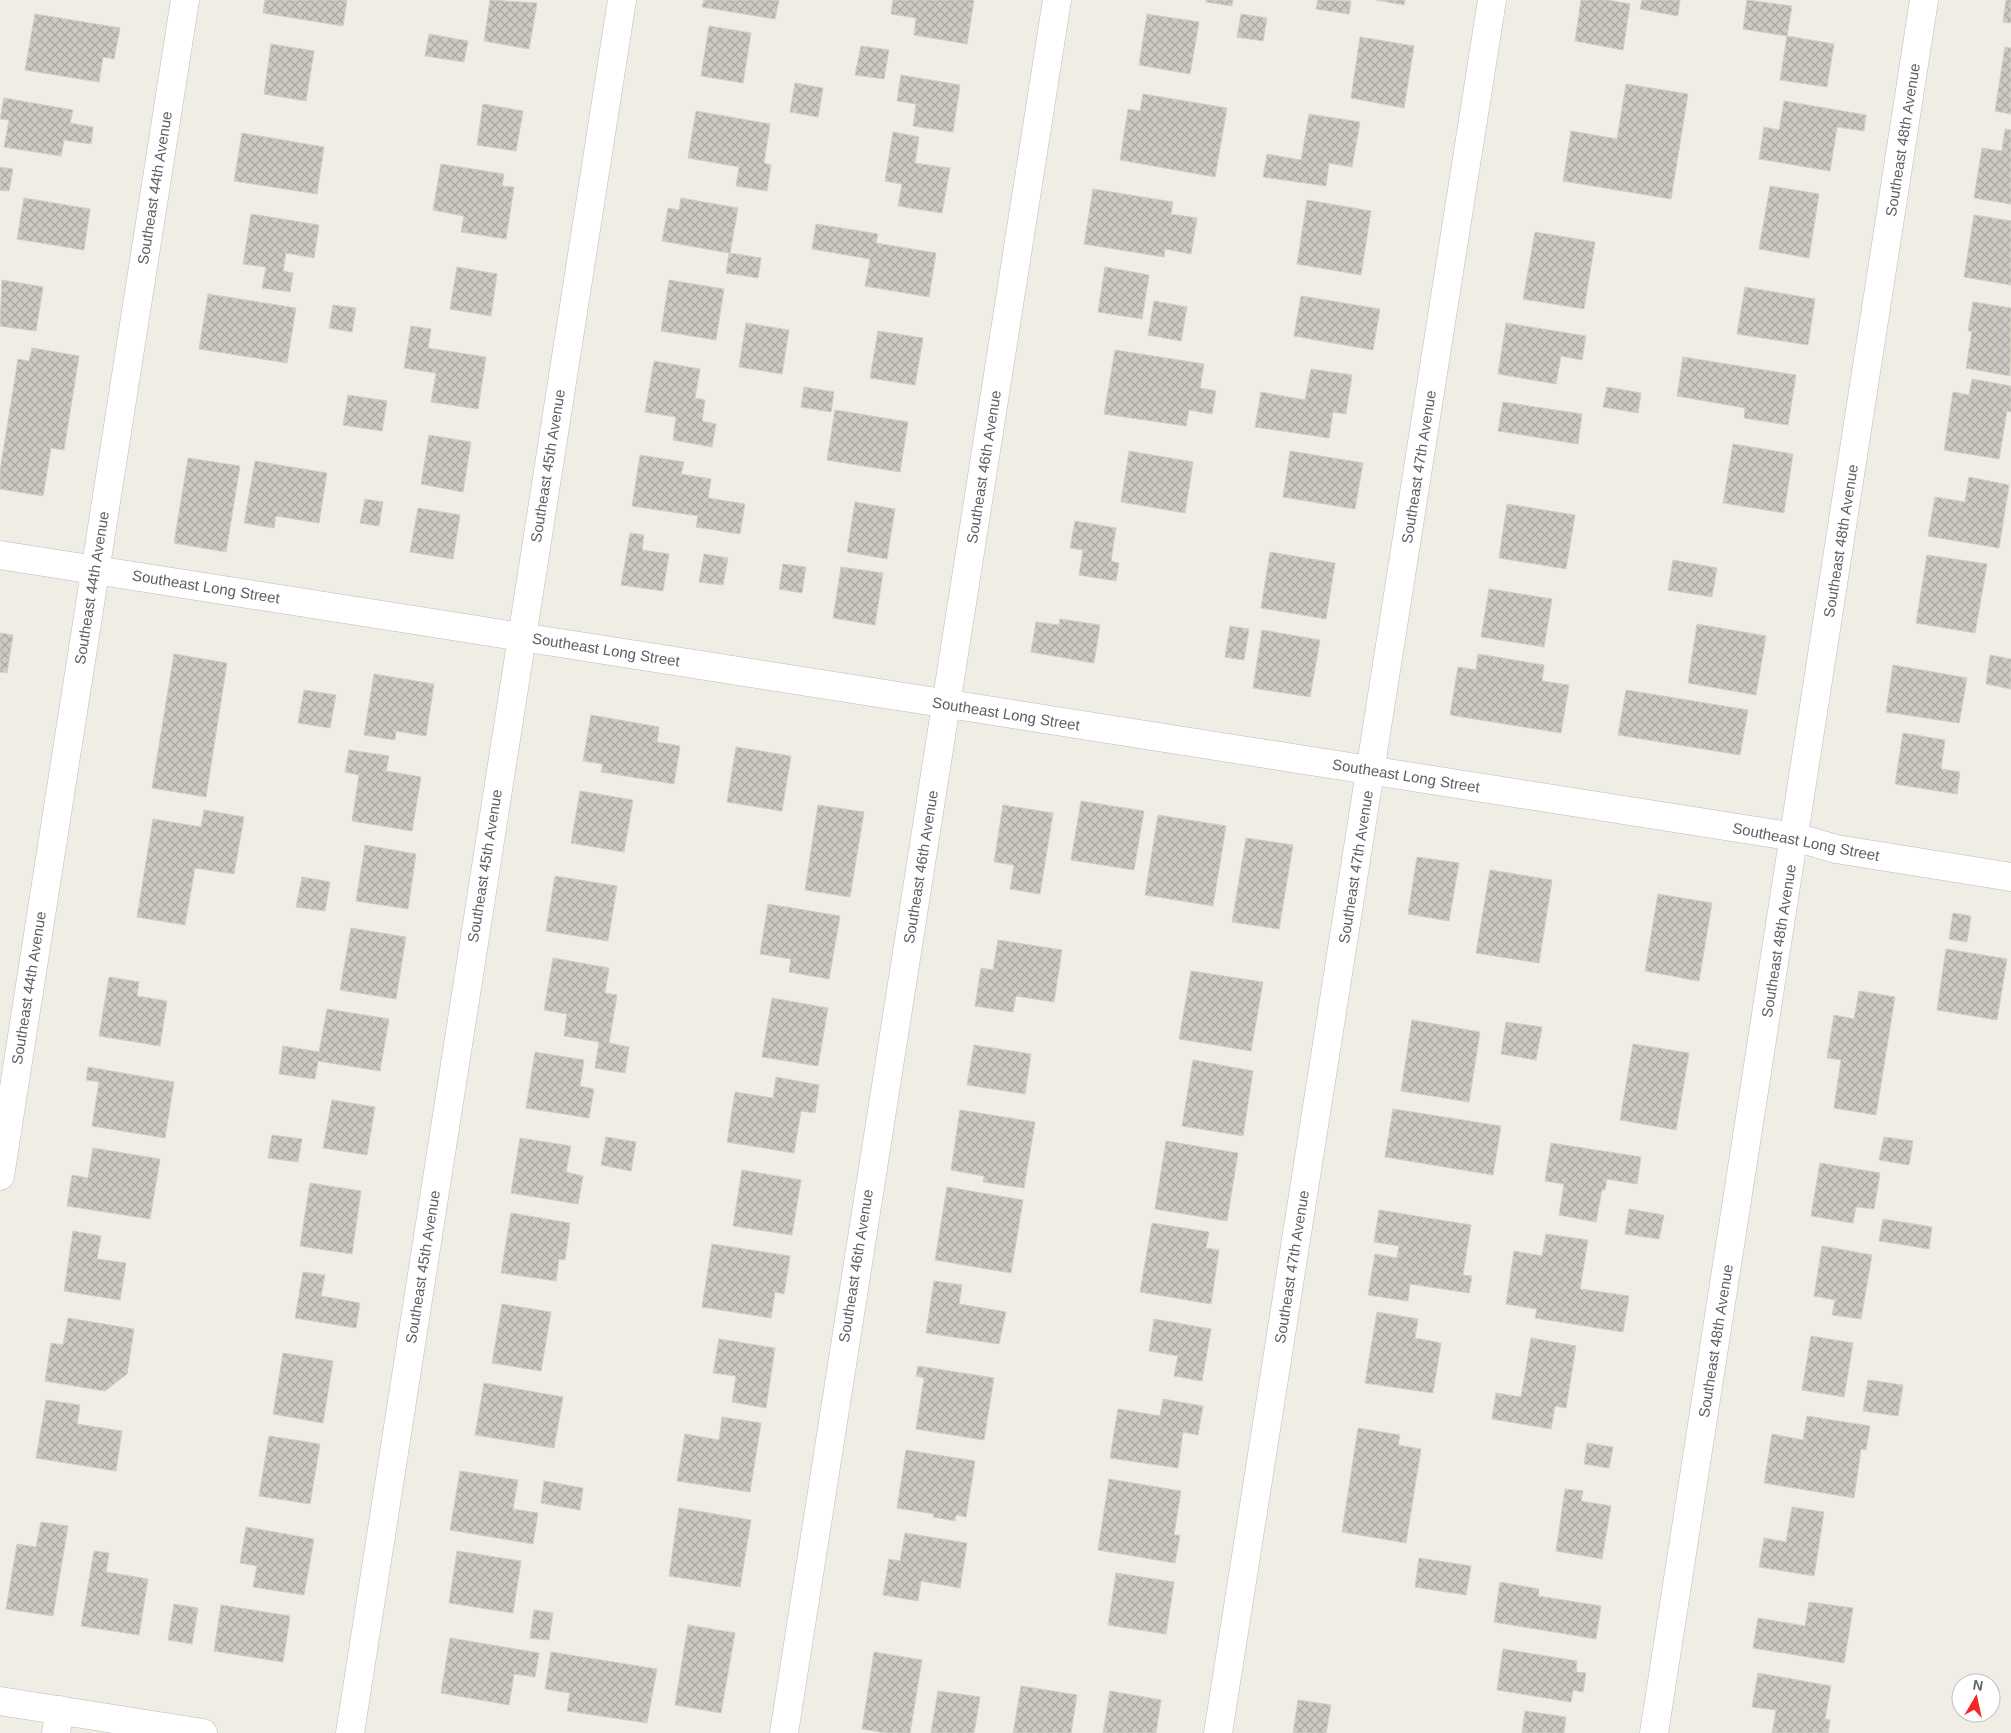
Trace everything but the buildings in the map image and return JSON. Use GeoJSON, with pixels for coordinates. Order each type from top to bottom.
{"type":"FeatureCollection","features":[{"type":"Feature","properties":{"kind":"street","name":"Southeast 44th Avenue"},"geometry":{"type":"LineString","coordinates":[[0,1176],[186,0]]}},
{"type":"Feature","properties":{"kind":"street","name":"Southeast 45th Avenue"},"geometry":{"type":"LineString","coordinates":[[350,1733],[622,0]]}},
{"type":"Feature","properties":{"kind":"street","name":"Southeast 46th Avenue"},"geometry":{"type":"LineString","coordinates":[[784,1733],[857,1259],[947,705],[1057,0]]}},
{"type":"Feature","properties":{"kind":"street","name":"Southeast 47th Avenue"},"geometry":{"type":"LineString","coordinates":[[1218,1733],[1492,0]]}},
{"type":"Feature","properties":{"kind":"street","name":"Southeast 48th Avenue"},"geometry":{"type":"LineString","coordinates":[[1654,1733],[1924,0]]}},
{"type":"Feature","properties":{"kind":"street","name":"Southeast Long Street"},"geometry":{"type":"LineString","coordinates":[[0,555],[1795,837],[1836,849],[2011,877]]}},
{"type":"Feature","properties":{"kind":"street"},"geometry":{"type":"LineString","coordinates":[[0,1701],[58,1722],[203,1733]]}}]}
